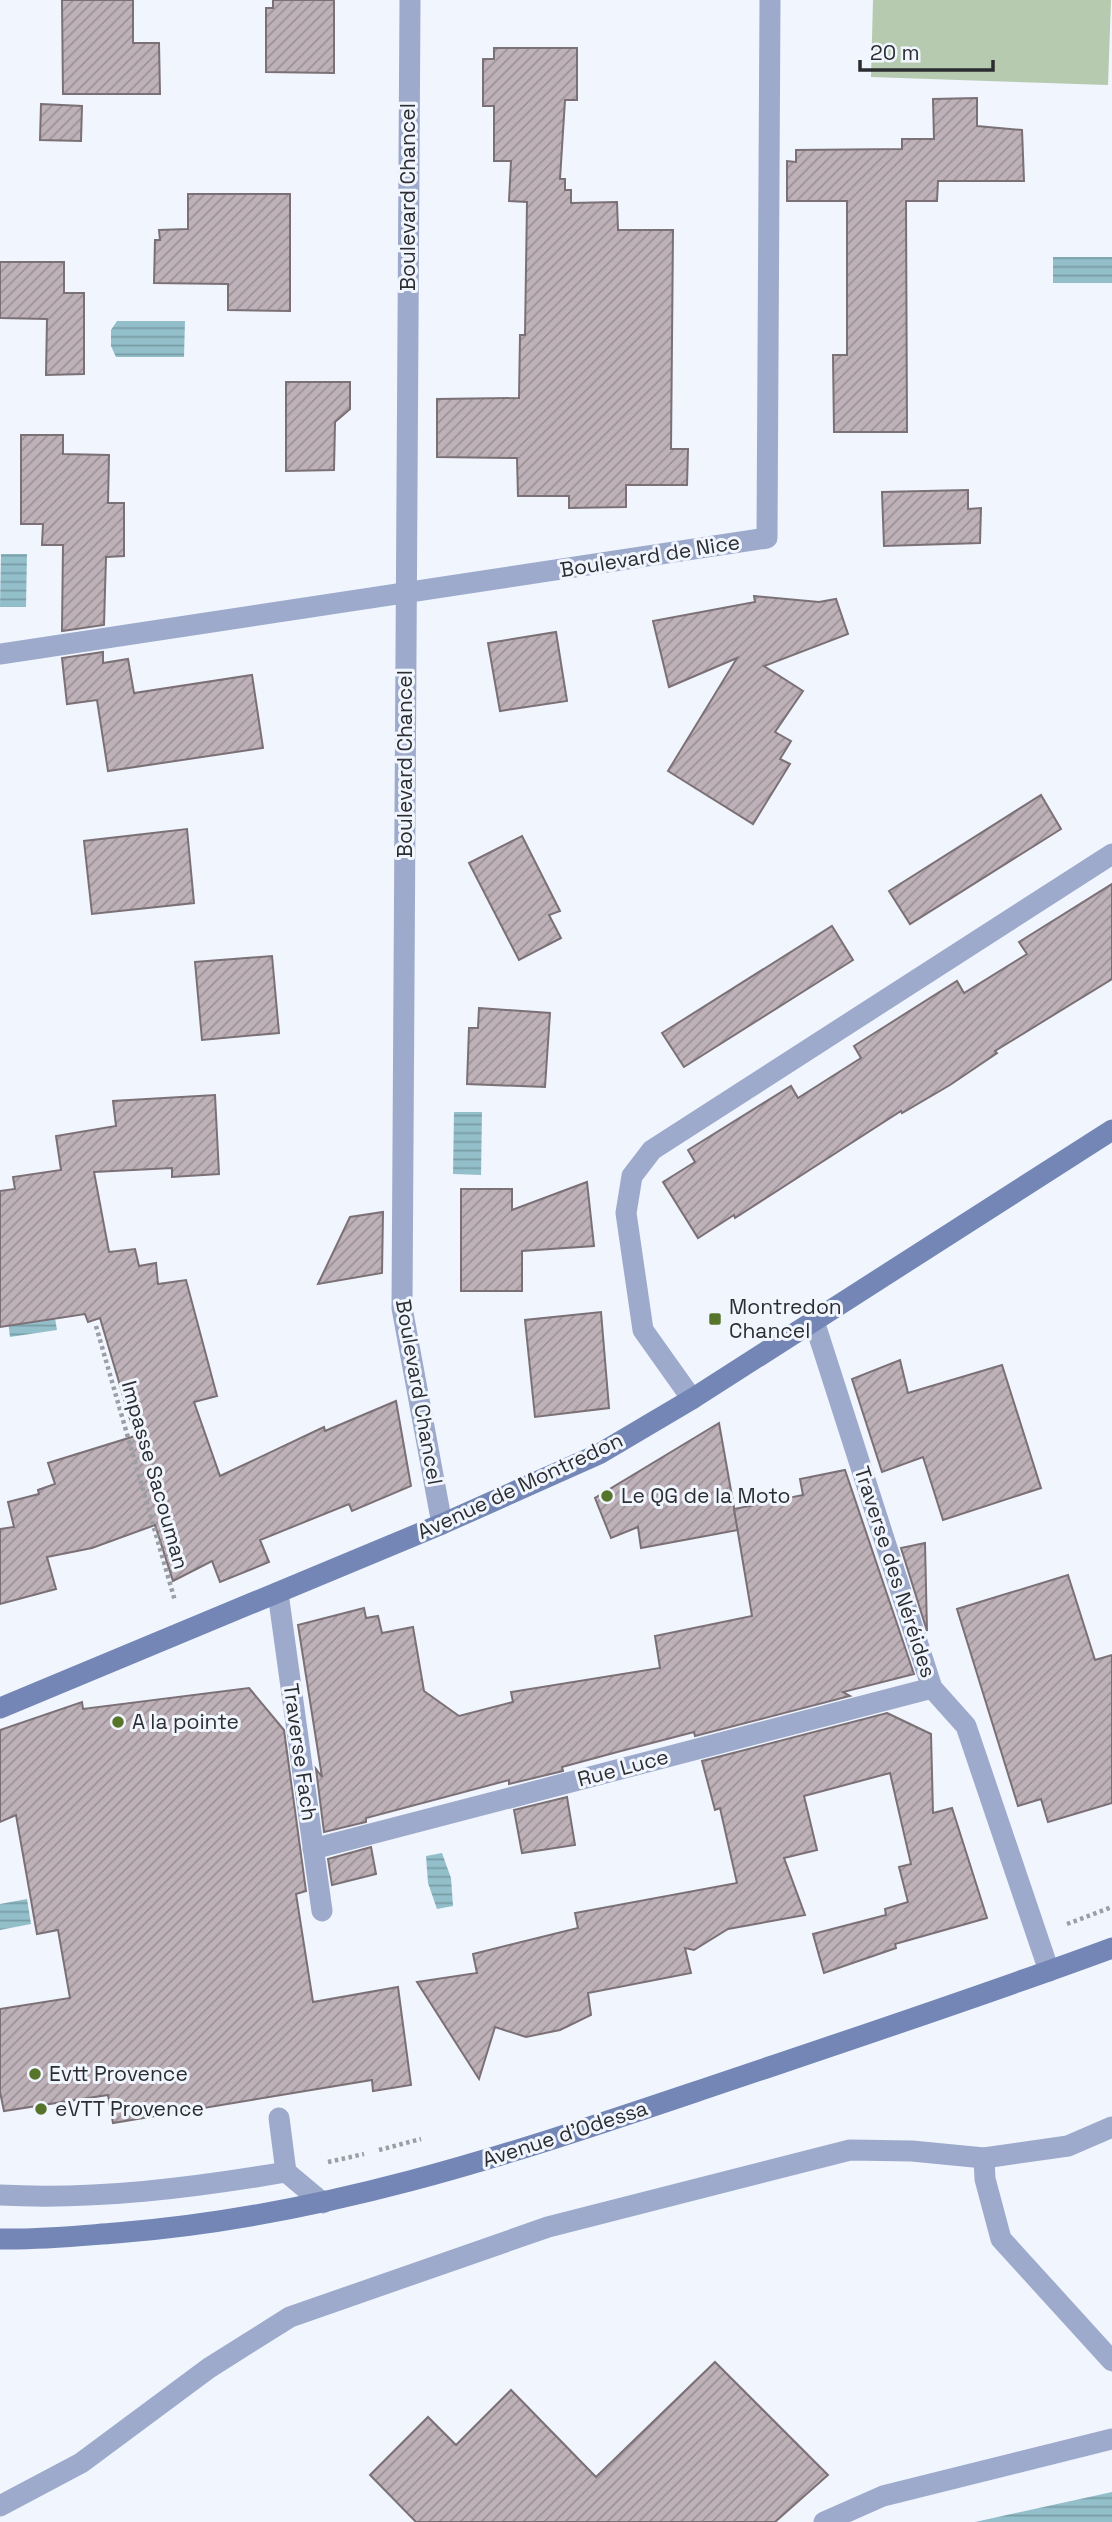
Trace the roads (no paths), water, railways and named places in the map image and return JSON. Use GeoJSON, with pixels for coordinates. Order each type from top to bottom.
{"type":"FeatureCollection","features":[{"type":"Feature","properties":{"kind":"street","name":"Boulevard Chancel"},"geometry":{"type":"LineString","coordinates":[[410,0],[402,1308],[442,1524]]}},
{"type":"Feature","properties":{"kind":"street","name":"Boulevard de Nice"},"geometry":{"type":"LineString","coordinates":[[0,654],[767,538],[770,0]]}},
{"type":"Feature","properties":{"kind":"street"},"geometry":{"type":"LineString","coordinates":[[692,1399],[643,1330],[626,1213],[632,1176],[652,1150],[1112,854]]}},
{"type":"Feature","properties":{"kind":"street","name":"Avenue de Montredon"},"geometry":{"type":"LineString","coordinates":[[0,1709],[442,1524],[599,1454],[692,1399],[1112,1130]]}},
{"type":"Feature","properties":{"kind":"street","name":"Traverse des Néréides"},"geometry":{"type":"LineString","coordinates":[[814,1321],[932,1688],[966,1726],[1049,1971]]}},
{"type":"Feature","properties":{"kind":"street","name":"Traverse Fach"},"geometry":{"type":"LineString","coordinates":[[278,1593],[321,1911]]}},
{"type":"Feature","properties":{"kind":"street","name":"Rue Luce"},"geometry":{"type":"LineString","coordinates":[[313,1849],[932,1688]]}},
{"type":"Feature","properties":{"kind":"street","name":"Avenue d'Odessa"},"geometry":{"type":"LineString","coordinates":[[0,2239],[193,2227],[323,2203],[495,2159],[1112,1948]]}},
{"type":"Feature","properties":{"kind":"street"},"geometry":{"type":"LineString","coordinates":[[279,2118],[286,2172],[323,2203]]}},
{"type":"Feature","properties":{"kind":"street"},"geometry":{"type":"LineString","coordinates":[[0,2505],[81,2463],[209,2368],[290,2317],[548,2227],[850,2150],[912,2151],[984,2158],[1068,2147],[1112,2127]]}},
{"type":"Feature","properties":{"kind":"street"},"geometry":{"type":"LineString","coordinates":[[984,2158],[985,2179],[1001,2239],[1112,2361]]}},
{"type":"Feature","properties":{"kind":"street"},"geometry":{"type":"LineString","coordinates":[[0,2195],[30,2197],[188,2189],[286,2172]]}},
{"type":"Feature","properties":{"kind":"street"},"geometry":{"type":"LineString","coordinates":[[824,2522],[883,2496],[1112,2439]]}},
{"type":"Feature","properties":{"kind":"water"},"geometry":{"type":"Polygon","coordinates":[[[1053,257],[1112,257],[1112,283],[1053,283],[1053,257]]]}},
{"type":"Feature","properties":{"kind":"water"},"geometry":{"type":"Polygon","coordinates":[[[117,321],[185,321],[184,357],[116,357],[111,346],[111,330],[117,321]]]}},
{"type":"Feature","properties":{"kind":"water"},"geometry":{"type":"Polygon","coordinates":[[[1,554],[27,554],[26,607],[0,607],[1,554]]]}},
{"type":"Feature","properties":{"kind":"water"},"geometry":{"type":"Polygon","coordinates":[[[454,1112],[482,1112],[481,1175],[453,1174],[454,1112]]]}},
{"type":"Feature","properties":{"kind":"water"},"geometry":{"type":"Polygon","coordinates":[[[53,1306],[57,1330],[10,1337],[7,1312],[53,1306]]]}},
{"type":"Feature","properties":{"kind":"water"},"geometry":{"type":"Polygon","coordinates":[[[442,1853],[451,1878],[453,1906],[437,1909],[428,1883],[426,1856],[442,1853]]]}},
{"type":"Feature","properties":{"kind":"water"},"geometry":{"type":"Polygon","coordinates":[[[27,1899],[31,1924],[0,1930],[0,1904],[27,1899]]]}},
{"type":"Feature","properties":{"kind":"water"},"geometry":{"type":"Polygon","coordinates":[[[1112,2492],[1112,2522],[975,2522],[1112,2492]]]}},
{"type":"Feature","properties":{"kind":"place","name":"Montredon Chancel"},"geometry":{"type":"Point","coordinates":[715,1319]}},
{"type":"Feature","properties":{"kind":"place","name":"Le QG de la Moto"},"geometry":{"type":"Point","coordinates":[607,1496]}},
{"type":"Feature","properties":{"kind":"place","name":"A la pointe"},"geometry":{"type":"Point","coordinates":[118,1722]}},
{"type":"Feature","properties":{"kind":"place","name":"Evtt Provence"},"geometry":{"type":"Point","coordinates":[35,2074]}},
{"type":"Feature","properties":{"kind":"place","name":"eVTT Provence"},"geometry":{"type":"Point","coordinates":[41,2109]}}]}
